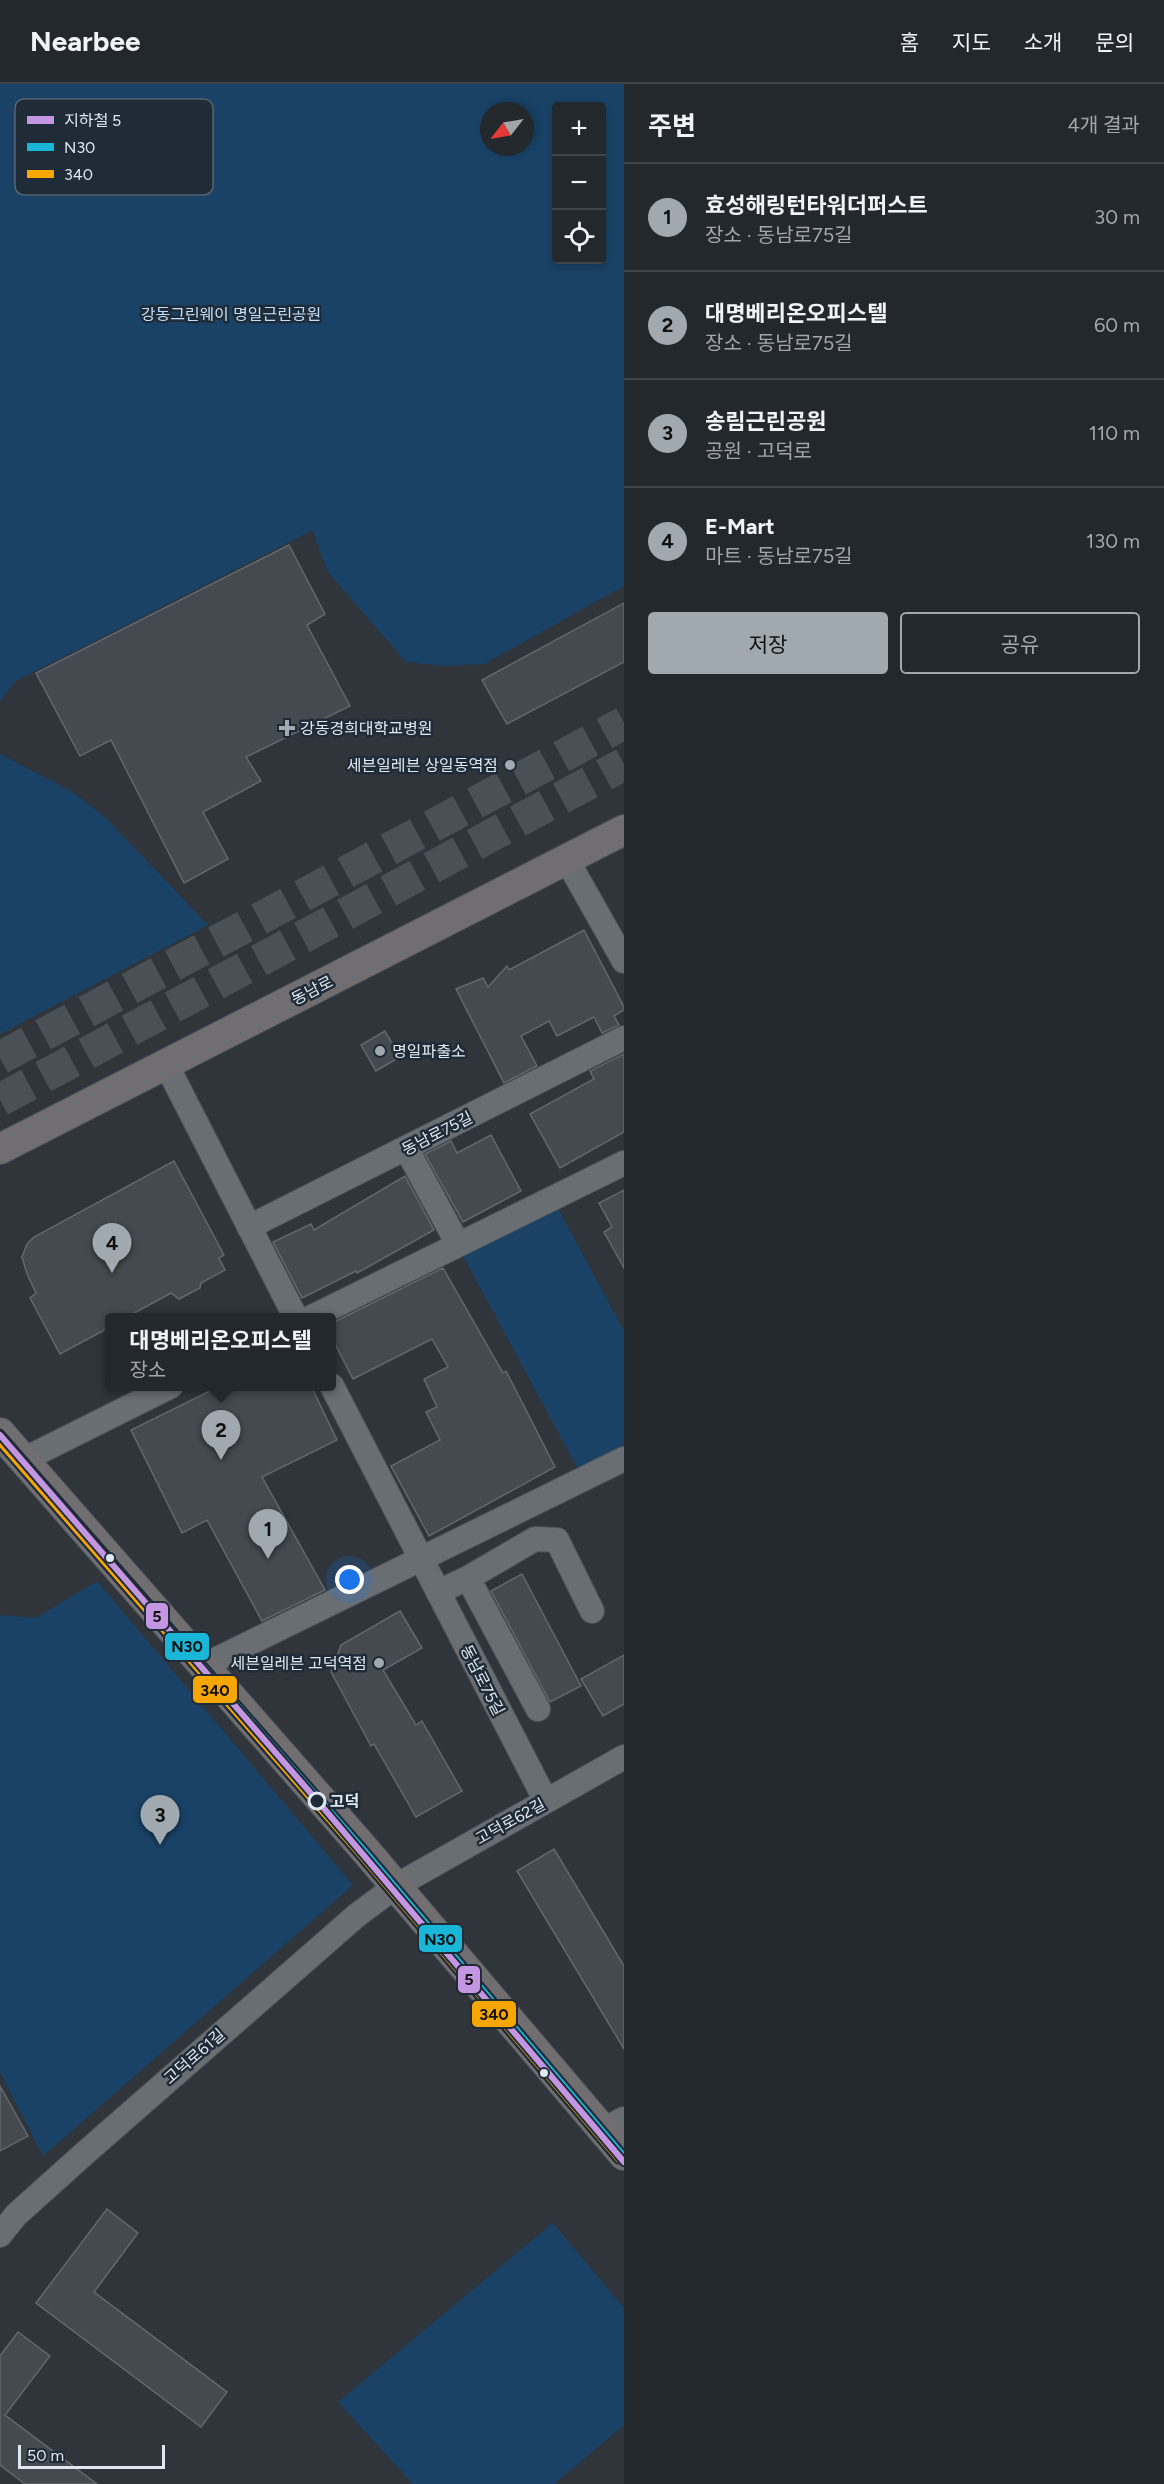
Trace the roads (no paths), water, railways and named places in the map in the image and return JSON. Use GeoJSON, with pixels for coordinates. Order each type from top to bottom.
{"type":"FeatureCollection","features":[{"type":"Feature","properties":{"kind":"main road","name":"동남로"},"geometry":{"type":"LineString","coordinates":[[0,1149],[624,830]]}},
{"type":"Feature","properties":{"kind":"main road"},"geometry":{"type":"LineString","coordinates":[[0,1433],[396,1886],[613,2125],[624,2155]]}},
{"type":"Feature","properties":{"kind":"street"},"geometry":{"type":"LineString","coordinates":[[567,860],[624,961]]}},
{"type":"Feature","properties":{"kind":"street","name":"동남로75길"},"geometry":{"type":"LineString","coordinates":[[249,1227],[624,1038]]}},
{"type":"Feature","properties":{"kind":"street"},"geometry":{"type":"LineString","coordinates":[[166,1065],[294,1313]]}},
{"type":"Feature","properties":{"kind":"street"},"geometry":{"type":"LineString","coordinates":[[406,1148],[458,1244]]}},
{"type":"Feature","properties":{"kind":"street"},"geometry":{"type":"LineString","coordinates":[[318,1313],[624,1163]]}},
{"type":"Feature","properties":{"kind":"street"},"geometry":{"type":"LineString","coordinates":[[23,1460],[161,1391]]}},
{"type":"Feature","properties":{"kind":"street","name":"동남로75길"},"geometry":{"type":"LineString","coordinates":[[335,1391],[546,1801]]}},
{"type":"Feature","properties":{"kind":"street"},"geometry":{"type":"LineString","coordinates":[[205,1665],[624,1459]]}},
{"type":"Feature","properties":{"kind":"street"},"geometry":{"type":"LineString","coordinates":[[438,1592],[468,1578],[535,1539],[557,1540],[592,1611]]}},
{"type":"Feature","properties":{"kind":"street"},"geometry":{"type":"LineString","coordinates":[[468,1578],[538,1709]]}},
{"type":"Feature","properties":{"kind":"street","name":"고덕로62길"},"geometry":{"type":"LineString","coordinates":[[396,1886],[624,1757]]}},
{"type":"Feature","properties":{"kind":"street","name":"고덕로61길"},"geometry":{"type":"LineString","coordinates":[[0,2235],[16,2215],[165,2082],[356,1916],[396,1886]]}},
{"type":"Feature","properties":{"kind":"tunnel"},"geometry":{"type":"LineString","coordinates":[[0,1058],[624,723]]}},
{"type":"Feature","properties":{"kind":"tunnel"},"geometry":{"type":"LineString","coordinates":[[0,1100],[624,764]]}},
{"type":"Feature","properties":{"kind":"metro line","name":"5"},"geometry":{"type":"LineString","coordinates":[[0,1435],[315,1798],[624,2162]]}},
{"type":"Feature","properties":{"kind":"place","name":"강동경희대학교병원"},"geometry":{"type":"Point","coordinates":[287,728]}},
{"type":"Feature","properties":{"kind":"place","name":"세븐일레븐 상일동역점"},"geometry":{"type":"Point","coordinates":[510,765]}},
{"type":"Feature","properties":{"kind":"place","name":"명일파출소"},"geometry":{"type":"Point","coordinates":[380,1051]}},
{"type":"Feature","properties":{"kind":"place","name":"E-Mart"},"geometry":{"type":"Point","coordinates":[112,1273]}},
{"type":"Feature","properties":{"kind":"place","name":"대명베리온오피스텔"},"geometry":{"type":"Point","coordinates":[221,1460]}},
{"type":"Feature","properties":{"kind":"place","name":"효성해링턴타워더퍼스트"},"geometry":{"type":"Point","coordinates":[268,1559]}},
{"type":"Feature","properties":{"kind":"place","name":"세븐일레븐 고덕역점"},"geometry":{"type":"Point","coordinates":[379,1663]}},
{"type":"Feature","properties":{"kind":"place","name":"고덕"},"geometry":{"type":"Point","coordinates":[317,1801]}},
{"type":"Feature","properties":{"kind":"place","name":"송림근린공원"},"geometry":{"type":"Point","coordinates":[160,1845]}},
{"type":"Feature","properties":{"kind":"park label","name":"강동그린웨이 명일근린공원"},"geometry":{"type":"Point","coordinates":[231,314]}}]}
